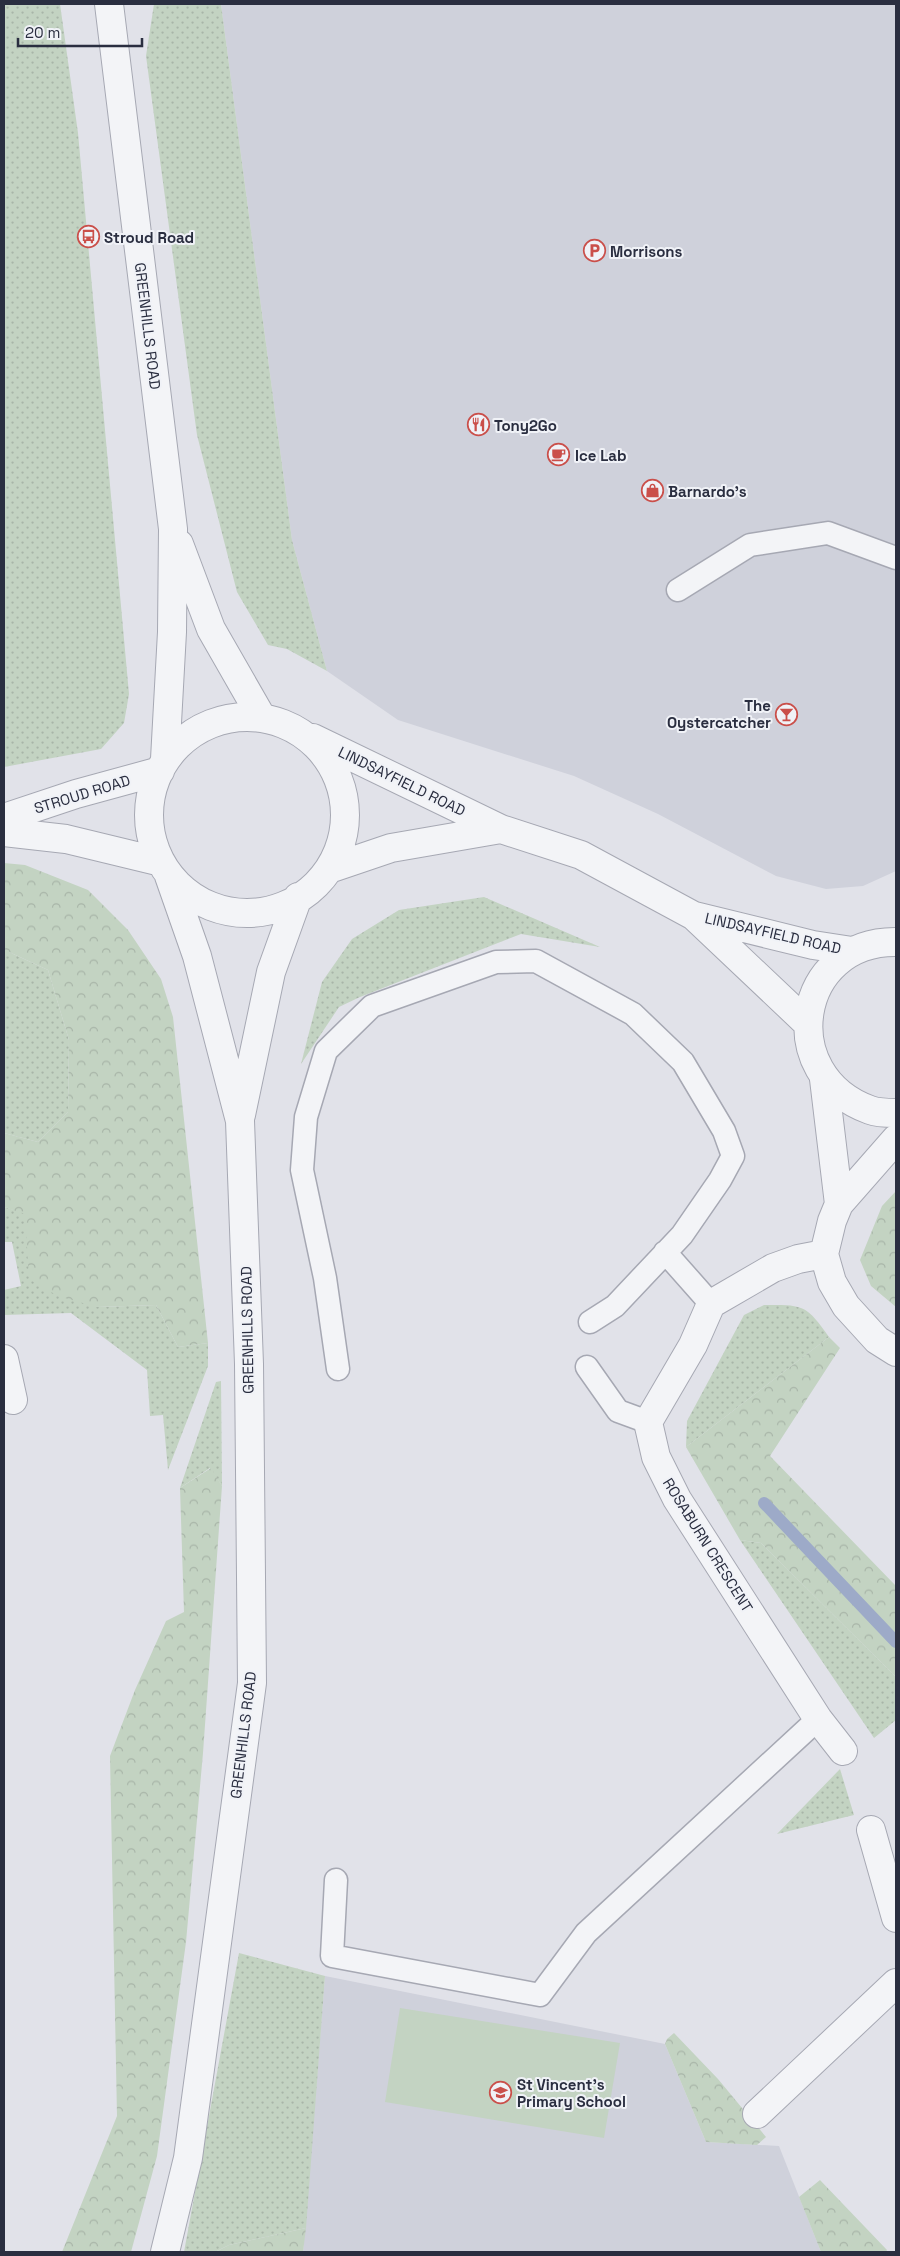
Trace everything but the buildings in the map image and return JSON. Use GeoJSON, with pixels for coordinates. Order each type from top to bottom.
{"type":"FeatureCollection","features":[{"type":"Feature","properties":{"kind":"street","name":"GREENHILLS ROAD"},"geometry":{"type":"LineString","coordinates":[[109,4],[173,529],[172,632],[162,765],[151,790],[148,820],[154,850],[165,869],[197,956],[240,1121],[249,1364],[252,1683],[188,2158],[165,2252]]}},
{"type":"Feature","properties":{"kind":"street","name":"GREENHILLS ROAD"},"geometry":{"type":"LineString","coordinates":[[173,529],[211,630],[262,718]]}},
{"type":"Feature","properties":{"kind":"street","name":"LINDSAYFIELD ROAD"},"geometry":{"type":"LineString","coordinates":[[162,765],[188,735],[219,720],[248,716],[277,721],[501,829],[581,855],[694,916],[813,945],[852,951]]}},
{"type":"Feature","properties":{"kind":"street"},"geometry":{"type":"LineString","coordinates":[[165,869],[191,896],[218,909],[248,913],[280,908],[308,892],[329,869],[342,840],[346,806],[339,779],[324,754],[303,733]]}},
{"type":"Feature","properties":{"kind":"street","name":"STROUD ROAD"},"geometry":{"type":"LineString","coordinates":[[4,818],[162,765]]}},
{"type":"Feature","properties":{"kind":"street","name":"LINDSAYFIELD ROAD"},"geometry":{"type":"LineString","coordinates":[[329,869],[390,848],[501,829]]}},
{"type":"Feature","properties":{"kind":"street","name":"STROUD ROAD"},"geometry":{"type":"LineString","coordinates":[[4,832],[66,839],[165,869]]}},
{"type":"Feature","properties":{"kind":"street","name":"GREENHILLS ROAD"},"geometry":{"type":"LineString","coordinates":[[240,1121],[271,972],[298,897]]}},
{"type":"Feature","properties":{"kind":"street","name":"LINDSAYFIELD ROAD"},"geometry":{"type":"LineString","coordinates":[[694,916],[807,1023]]}},
{"type":"Feature","properties":{"kind":"street"},"geometry":{"type":"LineString","coordinates":[[839,1204],[824,1079],[811,1052],[807,1023],[814,994],[829,969],[852,951],[891,937]]}},
{"type":"Feature","properties":{"kind":"street"},"geometry":{"type":"LineString","coordinates":[[824,1079],[845,1099],[872,1111],[896,1114]]}},
{"type":"Feature","properties":{"kind":"street"},"geometry":{"type":"LineString","coordinates":[[896,1140],[839,1204],[832,1221],[824,1254],[832,1282],[846,1306],[877,1340],[896,1352]]}},
{"type":"Feature","properties":{"kind":"street"},"geometry":{"type":"LineString","coordinates":[[648,1422],[692,1345],[711,1304],[773,1268],[798,1259],[824,1254]]}},
{"type":"Feature","properties":{"kind":"street"},"geometry":{"type":"LineString","coordinates":[[4,1359],[13,1400]]}},
{"type":"Feature","properties":{"kind":"street","name":"ROSABURN CRESCENT"},"geometry":{"type":"LineString","coordinates":[[648,1422],[656,1457],[677,1499],[818,1719],[843,1751]]}},
{"type":"Feature","properties":{"kind":"street"},"geometry":{"type":"LineString","coordinates":[[871,1830],[895,1912]]}},
{"type":"Feature","properties":{"kind":"street"},"geometry":{"type":"LineString","coordinates":[[757,2114],[896,1983]]}},
{"type":"Feature","properties":{"kind":"lane"},"geometry":{"type":"LineString","coordinates":[[678,590],[750,545],[828,533],[896,558]]}},
{"type":"Feature","properties":{"kind":"lane"},"geometry":{"type":"LineString","coordinates":[[338,1369],[325,1278],[302,1170],[306,1117],[326,1051],[372,1006],[496,962],[536,961],[632,1014],[683,1062],[724,1131],[733,1156],[720,1180],[682,1235],[615,1306],[590,1322]]}},
{"type":"Feature","properties":{"kind":"lane"},"geometry":{"type":"LineString","coordinates":[[666,1252],[711,1304]]}},
{"type":"Feature","properties":{"kind":"lane"},"geometry":{"type":"LineString","coordinates":[[587,1367],[618,1411],[648,1422]]}},
{"type":"Feature","properties":{"kind":"lane"},"geometry":{"type":"LineString","coordinates":[[336,1880],[332,1956],[540,1995],[586,1933],[818,1719]]}},
{"type":"Feature","properties":{"kind":"shaded area"},"geometry":{"type":"Polygon","coordinates":[[[221,4],[896,4],[896,871],[863,886],[826,889],[776,876],[658,814],[574,776],[398,720],[327,671],[292,540],[221,4]]]}},
{"type":"Feature","properties":{"kind":"shaded area","name":"St Vincent's Primary School"},"geometry":{"type":"Polygon","coordinates":[[[325,1976],[665,2044],[706,2142],[779,2146],[821,2252],[303,2252],[325,1976]]]}},
{"type":"Feature","properties":{"kind":"green space"},"geometry":{"type":"Polygon","coordinates":[[[4,4],[60,4],[78,133],[129,694],[124,723],[101,749],[4,767],[4,4]]]}},
{"type":"Feature","properties":{"kind":"green space"},"geometry":{"type":"Polygon","coordinates":[[[154,4],[221,4],[292,540],[327,671],[287,649],[268,645],[237,592],[197,435],[146,56],[154,4]]]}},
{"type":"Feature","properties":{"kind":"green space"},"geometry":{"type":"Polygon","coordinates":[[[4,863],[25,865],[88,890],[128,930],[161,979],[173,1017],[208,1343],[178,1347],[156,1305],[97,1307],[58,1296],[29,1279],[25,1214],[4,1207],[4,1133],[38,1142],[68,1112],[69,1040],[48,970],[9,952],[4,952],[4,863]]]}},
{"type":"Feature","properties":{"kind":"green space"},"geometry":{"type":"Polygon","coordinates":[[[484,897],[600,947],[521,934],[360,997],[339,1007],[301,1064],[322,982],[352,939],[399,910],[484,897]]]}},
{"type":"Feature","properties":{"kind":"green space"},"geometry":{"type":"Polygon","coordinates":[[[4,952],[9,952],[48,970],[69,1040],[68,1112],[38,1142],[4,1133],[4,952]]]}},
{"type":"Feature","properties":{"kind":"green space"},"geometry":{"type":"Polygon","coordinates":[[[896,1191],[896,1307],[871,1286],[860,1260],[882,1206],[896,1191]]]}},
{"type":"Feature","properties":{"kind":"green space"},"geometry":{"type":"Polygon","coordinates":[[[4,1207],[25,1213],[97,1307],[156,1305],[178,1347],[208,1343],[208,1366],[168,1470],[163,1415],[150,1416],[147,1370],[71,1313],[4,1315],[4,1290],[21,1286],[12,1242],[4,1242],[4,1207]]]}},
{"type":"Feature","properties":{"kind":"green space"},"geometry":{"type":"Polygon","coordinates":[[[764,1305],[796,1306],[809,1312],[829,1337],[686,1447],[687,1421],[744,1315],[764,1305]]]}},
{"type":"Feature","properties":{"kind":"green space"},"geometry":{"type":"Polygon","coordinates":[[[829,1337],[840,1348],[770,1456],[896,1586],[896,1677],[761,1543],[740,1540],[686,1447],[829,1337]]]}},
{"type":"Feature","properties":{"kind":"green space"},"geometry":{"type":"Polygon","coordinates":[[[221,1381],[222,1486],[210,1468],[180,1488],[216,1382],[221,1381]]]}},
{"type":"Feature","properties":{"kind":"green space"},"geometry":{"type":"Polygon","coordinates":[[[211,1468],[222,1486],[203,1753],[186,1942],[157,2156],[131,2252],[62,2252],[117,2116],[110,1756],[135,1690],[166,1621],[184,1612],[180,1488],[211,1468]]]}},
{"type":"Feature","properties":{"kind":"green space"},"geometry":{"type":"Polygon","coordinates":[[[740,1540],[761,1543],[896,1677],[896,1720],[874,1738],[740,1540]]]}},
{"type":"Feature","properties":{"kind":"green space"},"geometry":{"type":"Polygon","coordinates":[[[840,1769],[854,1815],[777,1834],[840,1769]]]}},
{"type":"Feature","properties":{"kind":"green space"},"geometry":{"type":"Polygon","coordinates":[[[239,1953],[325,1976],[306,2228],[229,2245],[215,2252],[184,2252],[239,1953]]]}},
{"type":"Feature","properties":{"kind":"green space"},"geometry":{"type":"Polygon","coordinates":[[[400,2008],[620,2043],[604,2138],[385,2102],[400,2008]]]}},
{"type":"Feature","properties":{"kind":"green space"},"geometry":{"type":"Polygon","coordinates":[[[674,2033],[718,2079],[766,2137],[757,2145],[706,2142],[665,2044],[667,2039],[674,2033]]]}},
{"type":"Feature","properties":{"kind":"green space"},"geometry":{"type":"Polygon","coordinates":[[[820,2180],[887,2250],[886,2252],[821,2252],[799,2197],[820,2180]]]}},
{"type":"Feature","properties":{"kind":"green space"},"geometry":{"type":"Polygon","coordinates":[[[306,2228],[303,2252],[215,2252],[229,2245],[306,2228]]]}},
{"type":"Feature","properties":{"kind":"waterway"},"geometry":{"type":"LineString","coordinates":[[764,1503],[896,1642]]}},
{"type":"Feature","properties":{"kind":"place","name":"Stroud Road"},"geometry":{"type":"Point","coordinates":[88,237]}},
{"type":"Feature","properties":{"kind":"place","name":"Morrisons"},"geometry":{"type":"Point","coordinates":[594,251]}},
{"type":"Feature","properties":{"kind":"place","name":"Tony2Go"},"geometry":{"type":"Point","coordinates":[478,425]}},
{"type":"Feature","properties":{"kind":"place","name":"Ice Lab"},"geometry":{"type":"Point","coordinates":[559,455]}},
{"type":"Feature","properties":{"kind":"place","name":"Barnardo's"},"geometry":{"type":"Point","coordinates":[652,491]}},
{"type":"Feature","properties":{"kind":"place","name":"The Oystercatcher"},"geometry":{"type":"Point","coordinates":[787,714]}},
{"type":"Feature","properties":{"kind":"place","name":"St Vincent's Primary School"},"geometry":{"type":"Point","coordinates":[501,2093]}}]}
